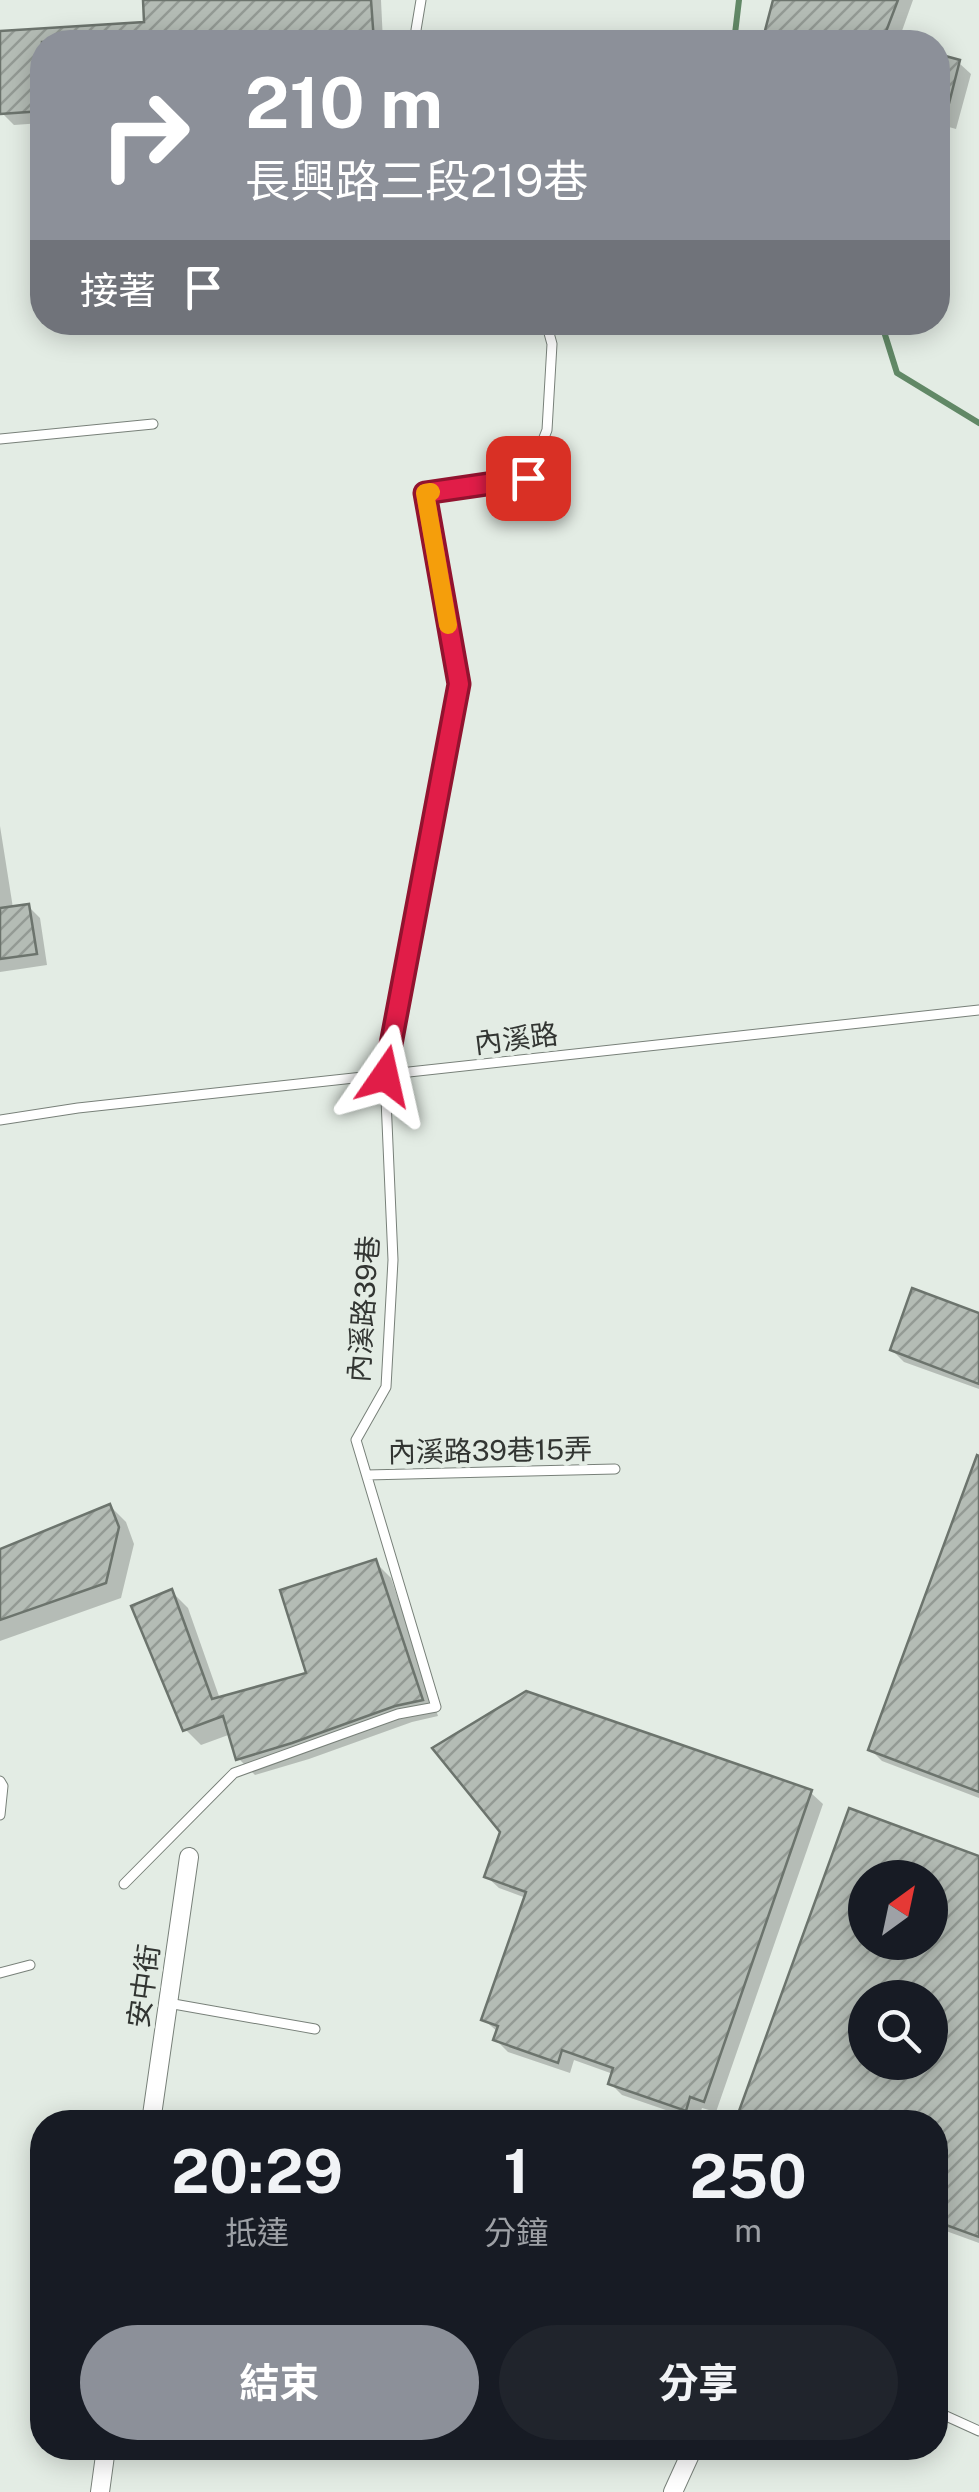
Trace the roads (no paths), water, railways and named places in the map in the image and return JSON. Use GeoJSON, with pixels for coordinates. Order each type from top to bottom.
{"type":"FeatureCollection","features":[{"type":"Feature","properties":{"kind":"street","name":"安中街"},"geometry":{"type":"LineString","coordinates":[[154,2110],[189,1856]]}},
{"type":"Feature","properties":{"kind":"street"},"geometry":{"type":"LineString","coordinates":[[100,2492],[104,2460]]}},
{"type":"Feature","properties":{"kind":"street"},"geometry":{"type":"LineString","coordinates":[[673,2492],[688,2460]]}},
{"type":"Feature","properties":{"kind":"lane"},"geometry":{"type":"LineString","coordinates":[[416,30],[420,0]]}},
{"type":"Feature","properties":{"kind":"lane","name":"內溪路39巷"},"geometry":{"type":"LineString","coordinates":[[124,1884],[234,1773],[398,1714],[436,1706],[356,1440],[386,1387],[393,1260],[385,1076],[459,684],[425,493],[528,478],[547,430],[550,335]]}},
{"type":"Feature","properties":{"kind":"lane"},"geometry":{"type":"LineString","coordinates":[[0,439],[153,424]]}},
{"type":"Feature","properties":{"kind":"lane","name":"內溪路"},"geometry":{"type":"LineString","coordinates":[[0,1120],[78,1108],[979,1010]]}},
{"type":"Feature","properties":{"kind":"lane","name":"內溪路39巷15弄"},"geometry":{"type":"LineString","coordinates":[[367,1475],[615,1469]]}},
{"type":"Feature","properties":{"kind":"lane"},"geometry":{"type":"LineString","coordinates":[[0,1781],[0,1814]]}},
{"type":"Feature","properties":{"kind":"lane"},"geometry":{"type":"LineString","coordinates":[[0,1973],[30,1965]]}},
{"type":"Feature","properties":{"kind":"lane"},"geometry":{"type":"LineString","coordinates":[[168,2003],[315,2029]]}},
{"type":"Feature","properties":{"kind":"lane"},"geometry":{"type":"LineString","coordinates":[[948,2417],[979,2431]]}},
{"type":"Feature","properties":{"kind":"waterway"},"geometry":{"type":"LineString","coordinates":[[735,30],[739,0]]}},
{"type":"Feature","properties":{"kind":"waterway"},"geometry":{"type":"LineString","coordinates":[[885,335],[897,373],[979,423]]}}]}
